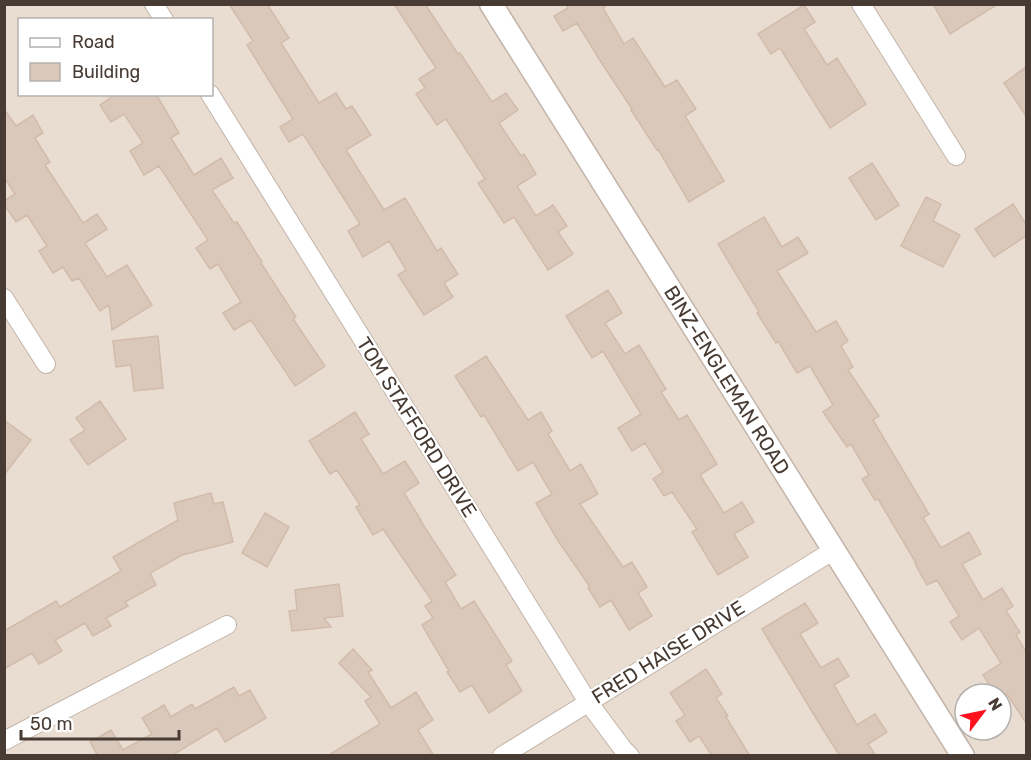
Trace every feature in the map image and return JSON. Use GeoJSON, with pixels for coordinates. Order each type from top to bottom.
{"type":"FeatureCollection","features":[{"type":"Feature","properties":{"kind":"street"},"geometry":{"type":"LineString","coordinates":[[154,4],[163,18]]}},
{"type":"Feature","properties":{"kind":"street","name":"BINZ-ENGLEMAN ROAD"},"geometry":{"type":"LineString","coordinates":[[491,4],[963,756]]}},
{"type":"Feature","properties":{"kind":"street"},"geometry":{"type":"LineString","coordinates":[[861,4],[956,156]]}},
{"type":"Feature","properties":{"kind":"street","name":"TOM STAFFORD DRIVE"},"geometry":{"type":"LineString","coordinates":[[211,96],[588,702],[630,756]]}},
{"type":"Feature","properties":{"kind":"street"},"geometry":{"type":"LineString","coordinates":[[4,298],[46,364]]}},
{"type":"Feature","properties":{"kind":"street","name":"FRED HAISE DRIVE"},"geometry":{"type":"LineString","coordinates":[[502,756],[834,550]]}},
{"type":"Feature","properties":{"kind":"street"},"geometry":{"type":"LineString","coordinates":[[4,741],[227,625]]}},
{"type":"Feature","properties":{"kind":"shaded area"},"geometry":{"type":"Polygon","coordinates":[[[5,5],[1026,5],[1026,755],[5,755],[5,5]]]}},
{"type":"Feature","properties":{"kind":"building"},"geometry":{"type":"Polygon","coordinates":[[[229,4],[267,4],[289,38],[281,43],[319,103],[336,93],[346,109],[352,106],[371,135],[346,150],[384,210],[405,198],[437,251],[441,248],[458,274],[444,283],[453,297],[424,315],[398,275],[406,270],[389,241],[363,257],[348,231],[360,224],[303,134],[289,142],[280,127],[293,119],[247,45],[253,41],[229,4]]]}},
{"type":"Feature","properties":{"kind":"building"},"geometry":{"type":"Polygon","coordinates":[[[394,4],[425,4],[492,102],[506,93],[518,110],[499,123],[521,156],[524,154],[536,174],[517,186],[536,216],[553,205],[567,226],[558,232],[573,254],[548,270],[514,217],[504,223],[478,183],[485,179],[446,119],[437,125],[416,94],[425,88],[419,79],[436,68],[394,4]]]}},
{"type":"Feature","properties":{"kind":"building"},"geometry":{"type":"Polygon","coordinates":[[[566,4],[608,4],[603,8],[624,44],[633,38],[665,87],[677,80],[696,109],[685,116],[724,181],[689,202],[658,149],[577,23],[563,31],[554,16],[568,8],[566,4]]]}},
{"type":"Feature","properties":{"kind":"building"},"geometry":{"type":"Polygon","coordinates":[[[933,4],[998,4],[950,34],[933,4]]]}},
{"type":"Feature","properties":{"kind":"building"},"geometry":{"type":"Polygon","coordinates":[[[804,5],[815,22],[804,29],[827,65],[837,58],[866,104],[830,128],[780,48],[771,54],[758,34],[804,5]]]}},
{"type":"Feature","properties":{"kind":"building"},"geometry":{"type":"Polygon","coordinates":[[[1026,67],[1026,116],[1004,83],[1026,67]]]}},
{"type":"Feature","properties":{"kind":"building"},"geometry":{"type":"Polygon","coordinates":[[[113,96],[157,96],[179,133],[171,138],[194,175],[221,158],[233,178],[212,190],[234,223],[237,222],[296,317],[293,319],[325,366],[295,386],[251,320],[234,330],[223,313],[241,302],[218,264],[210,269],[196,248],[208,240],[159,166],[144,175],[130,151],[143,143],[124,114],[111,122],[100,105],[113,96]]]}},
{"type":"Feature","properties":{"kind":"building"},"geometry":{"type":"Polygon","coordinates":[[[4,109],[16,126],[33,115],[43,133],[35,138],[50,162],[45,165],[83,223],[97,214],[107,229],[85,243],[107,277],[127,265],[152,305],[112,330],[109,305],[100,311],[79,278],[72,281],[63,267],[53,273],[39,251],[47,246],[27,215],[16,222],[4,204],[4,201],[15,194],[4,177],[4,109]]]}},
{"type":"Feature","properties":{"kind":"building"},"geometry":{"type":"Polygon","coordinates":[[[872,163],[899,205],[876,220],[849,178],[872,163]]]}},
{"type":"Feature","properties":{"kind":"building"},"geometry":{"type":"Polygon","coordinates":[[[926,197],[941,204],[933,221],[960,235],[943,267],[901,246],[926,197]]]}},
{"type":"Feature","properties":{"kind":"building"},"geometry":{"type":"Polygon","coordinates":[[[1013,204],[1026,224],[1026,236],[994,257],[975,229],[1013,204]]]}},
{"type":"Feature","properties":{"kind":"building"},"geometry":{"type":"Polygon","coordinates":[[[764,217],[782,247],[798,237],[808,253],[777,271],[816,332],[836,321],[848,341],[841,346],[853,367],[848,370],[879,416],[873,420],[929,514],[923,518],[941,548],[969,532],[981,554],[962,564],[983,600],[1002,588],[1013,606],[1006,611],[1020,632],[1016,635],[1026,652],[1026,723],[1013,703],[1013,682],[987,682],[983,675],[1001,663],[979,628],[962,640],[950,622],[959,616],[937,580],[927,585],[878,499],[875,500],[862,479],[869,475],[851,444],[847,447],[823,412],[833,405],[810,366],[797,373],[778,341],[776,343],[757,313],[759,312],[718,244],[764,217]]]}},
{"type":"Feature","properties":{"kind":"building"},"geometry":{"type":"Polygon","coordinates":[[[608,290],[622,313],[605,323],[625,354],[639,345],[666,389],[661,392],[679,420],[687,415],[717,464],[700,475],[724,513],[742,502],[754,522],[734,534],[748,557],[718,575],[692,532],[697,529],[672,492],[664,496],[653,479],[663,472],[645,443],[632,451],[618,428],[641,414],[603,351],[592,358],[566,316],[608,290]]]}},
{"type":"Feature","properties":{"kind":"building"},"geometry":{"type":"Polygon","coordinates":[[[158,336],[163,388],[134,391],[131,365],[116,367],[113,341],[158,336]]]}},
{"type":"Feature","properties":{"kind":"building"},"geometry":{"type":"Polygon","coordinates":[[[486,356],[528,420],[541,412],[552,431],[548,434],[570,471],[581,464],[598,494],[580,504],[623,567],[632,562],[647,587],[638,593],[652,616],[629,630],[611,600],[600,607],[588,588],[590,587],[557,539],[536,503],[552,494],[533,462],[518,471],[484,415],[481,417],[455,376],[486,356]]]}},
{"type":"Feature","properties":{"kind":"building"},"geometry":{"type":"Polygon","coordinates":[[[100,401],[126,439],[88,465],[70,440],[85,430],[76,418],[100,401]]]}},
{"type":"Feature","properties":{"kind":"building"},"geometry":{"type":"Polygon","coordinates":[[[355,412],[369,434],[361,439],[383,474],[405,461],[419,483],[404,493],[456,575],[445,582],[461,609],[474,601],[512,661],[506,665],[522,691],[489,713],[472,685],[460,692],[422,625],[433,618],[425,606],[432,601],[383,529],[373,535],[356,507],[360,505],[337,470],[330,474],[309,441],[355,412]]]}},
{"type":"Feature","properties":{"kind":"building"},"geometry":{"type":"Polygon","coordinates":[[[4,420],[31,440],[4,475],[4,420]]]}},
{"type":"Feature","properties":{"kind":"building"},"geometry":{"type":"Polygon","coordinates":[[[211,493],[214,504],[223,502],[233,542],[182,555],[150,573],[156,585],[125,602],[128,606],[106,618],[111,626],[93,636],[85,623],[55,640],[62,651],[39,664],[32,653],[4,669],[4,631],[56,601],[60,607],[121,571],[113,557],[178,520],[174,503],[211,493]]]}},
{"type":"Feature","properties":{"kind":"building"},"geometry":{"type":"Polygon","coordinates":[[[265,513],[289,527],[267,567],[242,553],[265,513]]]}},
{"type":"Feature","properties":{"kind":"building"},"geometry":{"type":"Polygon","coordinates":[[[339,584],[343,616],[324,618],[331,627],[292,631],[289,611],[297,610],[295,590],[339,584]]]}},
{"type":"Feature","properties":{"kind":"building"},"geometry":{"type":"Polygon","coordinates":[[[805,603],[818,623],[800,634],[821,668],[838,658],[849,676],[834,685],[857,725],[875,714],[887,732],[868,744],[876,756],[840,756],[762,629],[805,603]]]}},
{"type":"Feature","properties":{"kind":"building"},"geometry":{"type":"Polygon","coordinates":[[[353,649],[372,670],[368,672],[391,708],[416,692],[433,720],[418,730],[434,756],[327,756],[380,724],[365,701],[371,697],[339,663],[353,649]]]}},
{"type":"Feature","properties":{"kind":"building"},"geometry":{"type":"Polygon","coordinates":[[[706,669],[722,694],[716,698],[750,756],[712,756],[699,736],[690,742],[676,721],[685,715],[670,693],[706,669]]]}},
{"type":"Feature","properties":{"kind":"building"},"geometry":{"type":"Polygon","coordinates":[[[234,687],[239,696],[250,690],[266,718],[225,742],[217,728],[171,756],[98,756],[90,742],[111,730],[123,750],[152,734],[142,718],[164,705],[171,717],[192,704],[195,709],[234,687]]]}}]}
